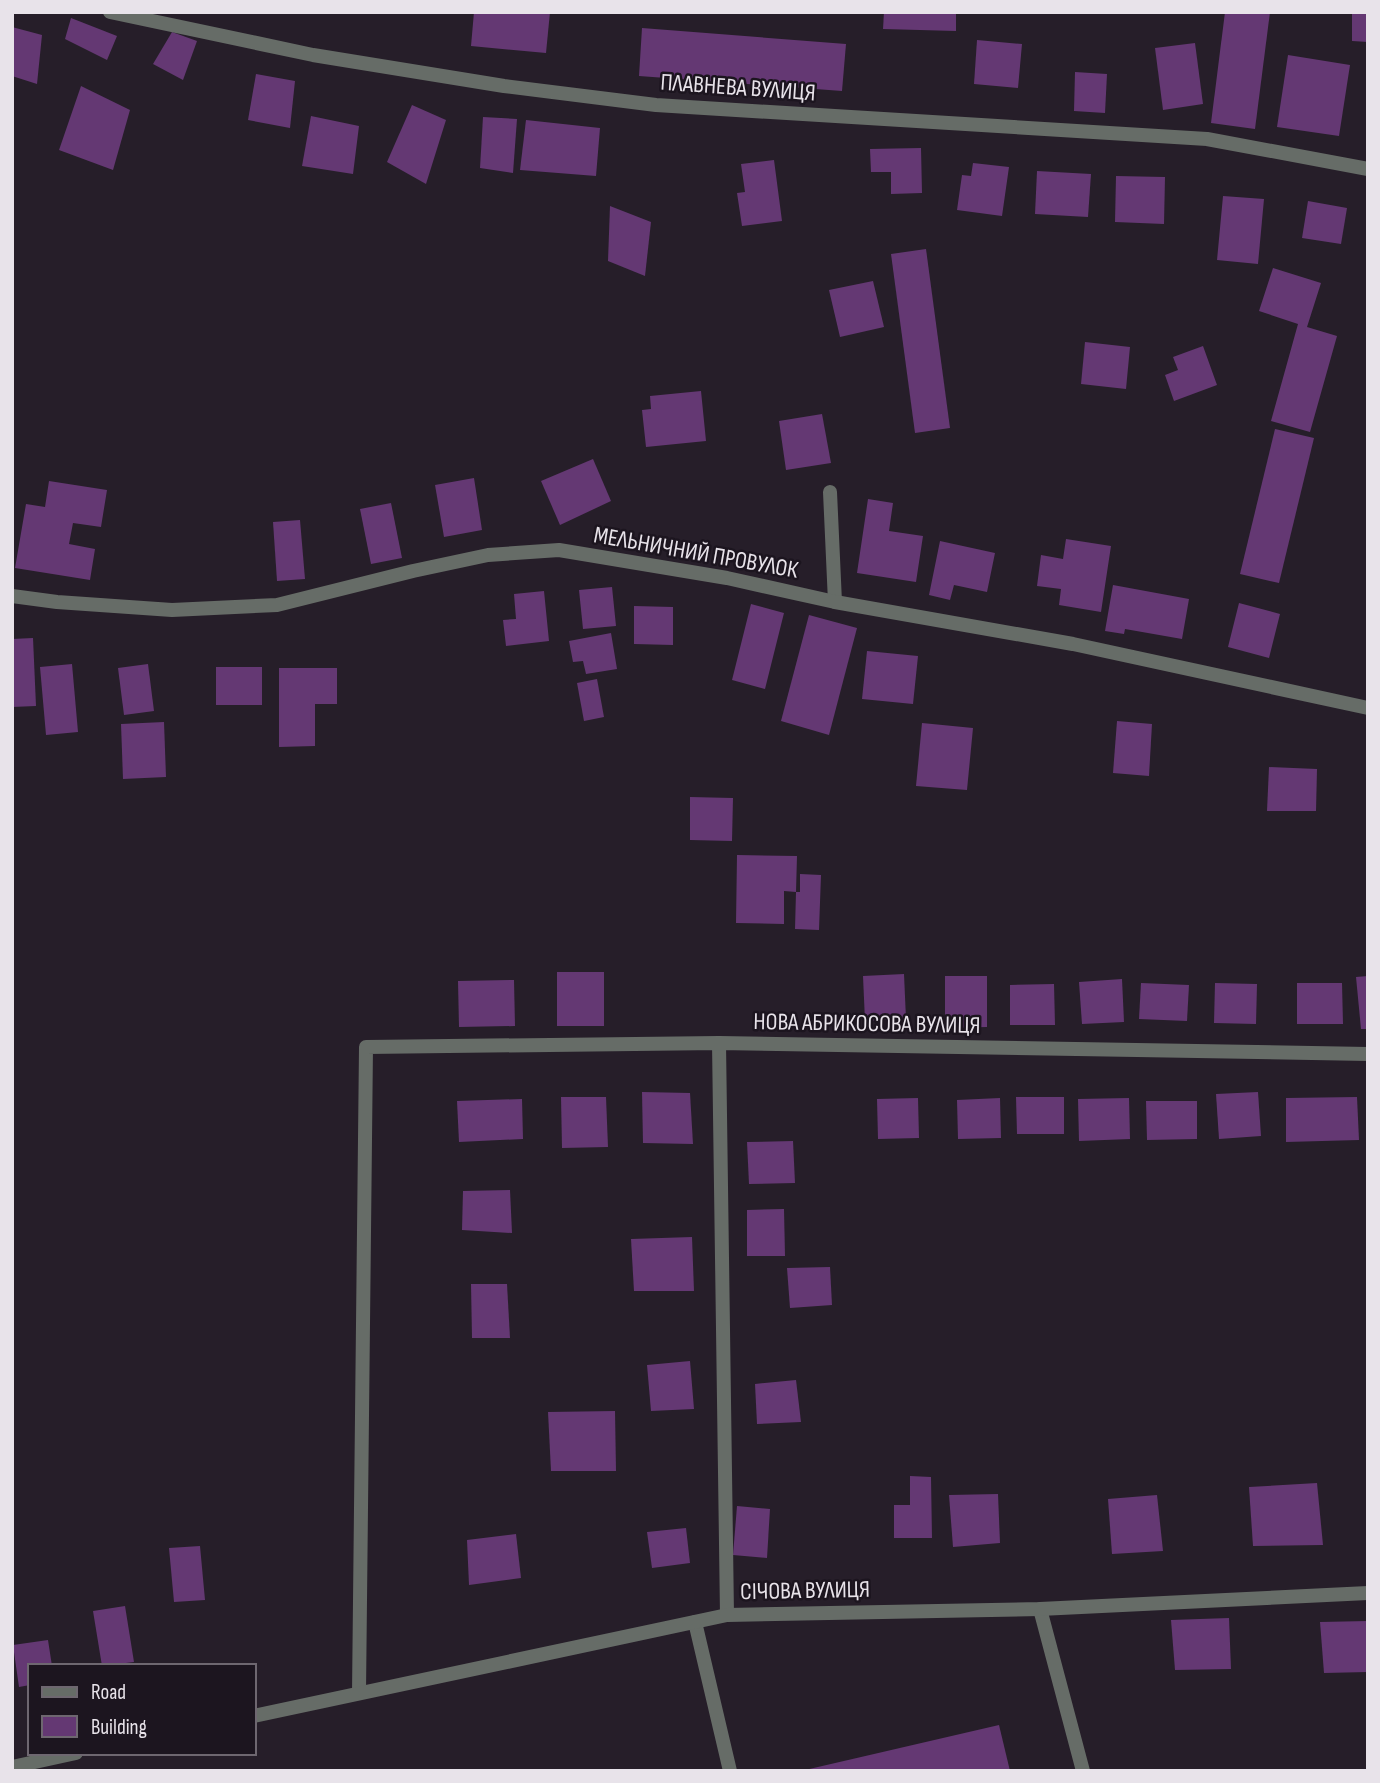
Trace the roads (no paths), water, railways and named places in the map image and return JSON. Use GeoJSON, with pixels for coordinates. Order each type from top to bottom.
{"type":"FeatureCollection","features":[{"type":"Feature","properties":{"kind":"street","name":"ПЛАВНЕВА ВУЛИЦЯ"},"geometry":{"type":"LineString","coordinates":[[110,12],[313,55],[504,86],[656,105],[1207,139],[1368,169]]}},
{"type":"Feature","properties":{"kind":"street"},"geometry":{"type":"LineString","coordinates":[[830,492],[835,602]]}},
{"type":"Feature","properties":{"kind":"street","name":"МЕЛЬНИЧНИЙ ПРОВУЛОК"},"geometry":{"type":"LineString","coordinates":[[12,597],[172,610],[277,605],[488,555],[559,551],[727,578],[835,602],[1073,644],[1368,708]]}},
{"type":"Feature","properties":{"kind":"street"},"geometry":{"type":"LineString","coordinates":[[719,1043],[727,1615]]}},
{"type":"Feature","properties":{"kind":"street","name":"НОВА АБРИКОСОВА ВУЛИЦЯ"},"geometry":{"type":"LineString","coordinates":[[359,1693],[366,1047],[719,1043],[1368,1054]]}},
{"type":"Feature","properties":{"kind":"street","name":"СІЧОВА ВУЛИЦЯ"},"geometry":{"type":"LineString","coordinates":[[256,1716],[727,1615],[1040,1609],[1368,1593]]}},
{"type":"Feature","properties":{"kind":"street"},"geometry":{"type":"LineString","coordinates":[[1040,1609],[1083,1771]]}},
{"type":"Feature","properties":{"kind":"street"},"geometry":{"type":"LineString","coordinates":[[695,1622],[730,1771]]}},
{"type":"Feature","properties":{"kind":"street"},"geometry":{"type":"LineString","coordinates":[[12,1767],[67,1755]]}}]}
